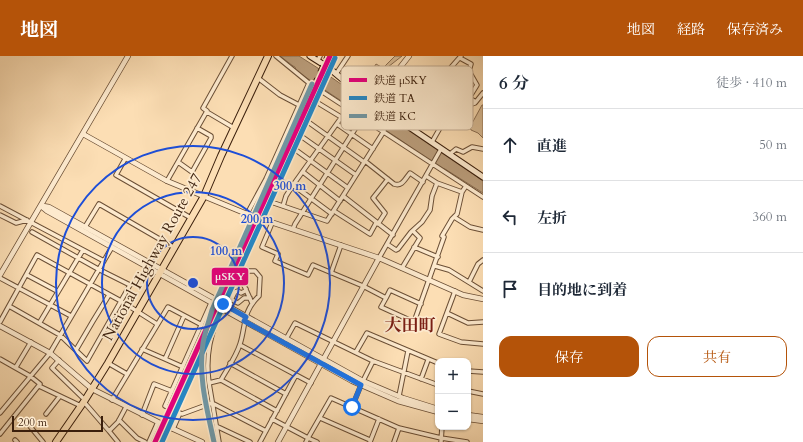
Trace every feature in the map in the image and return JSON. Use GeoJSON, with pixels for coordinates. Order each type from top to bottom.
{"type":"FeatureCollection","features":[{"type":"Feature","properties":{"kind":"highway","name":"National Highway Route 247"},"geometry":{"type":"LineString","coordinates":[[56,442],[108,363],[204,196],[268,56]]}},
{"type":"Feature","properties":{"kind":"main road"},"geometry":{"type":"LineString","coordinates":[[310,56],[319,58],[341,78]]}},
{"type":"Feature","properties":{"kind":"main road"},"geometry":{"type":"LineString","coordinates":[[413,130],[483,177]]}},
{"type":"Feature","properties":{"kind":"street"},"geometry":{"type":"LineString","coordinates":[[0,275],[29,221],[41,206],[128,56]]}},
{"type":"Feature","properties":{"kind":"street"},"geometry":{"type":"LineString","coordinates":[[232,56],[203,108],[234,128]]}},
{"type":"Feature","properties":{"kind":"street"},"geometry":{"type":"LineString","coordinates":[[247,214],[266,179],[309,82],[276,56]]}},
{"type":"Feature","properties":{"kind":"street"},"geometry":{"type":"LineString","coordinates":[[341,66],[348,56]]}},
{"type":"Feature","properties":{"kind":"street"},"geometry":{"type":"LineString","coordinates":[[401,66],[409,56]]}},
{"type":"Feature","properties":{"kind":"street"},"geometry":{"type":"LineString","coordinates":[[453,66],[461,57],[472,64],[471,66]]}},
{"type":"Feature","properties":{"kind":"street"},"geometry":{"type":"LineString","coordinates":[[336,74],[341,66]]}},
{"type":"Feature","properties":{"kind":"street"},"geometry":{"type":"LineString","coordinates":[[473,77],[477,85],[473,92]]}},
{"type":"Feature","properties":{"kind":"street"},"geometry":{"type":"LineString","coordinates":[[258,78],[280,95],[299,105]]}},
{"type":"Feature","properties":{"kind":"street"},"geometry":{"type":"LineString","coordinates":[[341,103],[318,88],[271,202],[328,221],[384,131],[483,197]]}},
{"type":"Feature","properties":{"kind":"street"},"geometry":{"type":"LineString","coordinates":[[473,104],[483,93]]}},
{"type":"Feature","properties":{"kind":"street"},"geometry":{"type":"LineString","coordinates":[[283,206],[286,196],[293,185],[341,117],[313,100]]}},
{"type":"Feature","properties":{"kind":"street"},"geometry":{"type":"LineString","coordinates":[[167,181],[207,112]]}},
{"type":"Feature","properties":{"kind":"street"},"geometry":{"type":"LineString","coordinates":[[304,119],[394,184],[401,184],[410,173],[423,182]]}},
{"type":"Feature","properties":{"kind":"street"},"geometry":{"type":"LineString","coordinates":[[337,124],[341,127]]}},
{"type":"Feature","properties":{"kind":"street"},"geometry":{"type":"LineString","coordinates":[[178,162],[192,172],[211,138],[211,136],[198,128]]}},
{"type":"Feature","properties":{"kind":"street"},"geometry":{"type":"LineString","coordinates":[[345,130],[373,149]]}},
{"type":"Feature","properties":{"kind":"street"},"geometry":{"type":"LineString","coordinates":[[293,230],[295,224],[354,130]]}},
{"type":"Feature","properties":{"kind":"street"},"geometry":{"type":"LineString","coordinates":[[432,142],[439,130]]}},
{"type":"Feature","properties":{"kind":"street"},"geometry":{"type":"LineString","coordinates":[[83,134],[167,181],[204,196],[234,211],[379,258],[463,295],[483,299]]}},
{"type":"Feature","properties":{"kind":"street"},"geometry":{"type":"LineString","coordinates":[[298,134],[320,148],[356,175]]}},
{"type":"Feature","properties":{"kind":"street"},"geometry":{"type":"LineString","coordinates":[[293,148],[348,188]]}},
{"type":"Feature","properties":{"kind":"street"},"geometry":{"type":"LineString","coordinates":[[450,154],[456,149],[463,152],[472,148],[483,149]]}},
{"type":"Feature","properties":{"kind":"street"},"geometry":{"type":"LineString","coordinates":[[278,442],[363,286],[441,150]]}},
{"type":"Feature","properties":{"kind":"street"},"geometry":{"type":"LineString","coordinates":[[125,158],[116,175],[191,218]]}},
{"type":"Feature","properties":{"kind":"street"},"geometry":{"type":"LineString","coordinates":[[303,172],[340,201]]}},
{"type":"Feature","properties":{"kind":"street"},"geometry":{"type":"LineString","coordinates":[[426,176],[437,183],[462,192]]}},
{"type":"Feature","properties":{"kind":"street"},"geometry":{"type":"LineString","coordinates":[[293,185],[311,199],[370,234],[385,213],[373,198],[388,179]]}},
{"type":"Feature","properties":{"kind":"street"},"geometry":{"type":"LineString","coordinates":[[387,244],[396,250],[409,234],[422,222],[430,210],[432,196],[437,183]]}},
{"type":"Feature","properties":{"kind":"street"},"geometry":{"type":"LineString","coordinates":[[421,304],[390,290],[381,307],[414,322],[421,304],[438,257],[444,237],[442,236],[454,217],[458,214],[462,192],[466,186]]}},
{"type":"Feature","properties":{"kind":"street"},"geometry":{"type":"LineString","coordinates":[[343,196],[393,235]]}},
{"type":"Feature","properties":{"kind":"street"},"geometry":{"type":"LineString","coordinates":[[85,227],[99,204],[175,248]]}},
{"type":"Feature","properties":{"kind":"street"},"geometry":{"type":"LineString","coordinates":[[0,206],[104,260]]}},
{"type":"Feature","properties":{"kind":"street"},"geometry":{"type":"LineString","coordinates":[[41,206],[49,207],[211,303],[286,339],[322,362]]}},
{"type":"Feature","properties":{"kind":"street"},"geometry":{"type":"LineString","coordinates":[[41,206],[47,211],[112,247],[161,272],[362,383],[398,401],[435,411]]}},
{"type":"Feature","properties":{"kind":"street"},"geometry":{"type":"LineString","coordinates":[[0,215],[16,223],[29,221]]}},
{"type":"Feature","properties":{"kind":"street"},"geometry":{"type":"LineString","coordinates":[[454,217],[470,227],[483,230]]}},
{"type":"Feature","properties":{"kind":"street"},"geometry":{"type":"LineString","coordinates":[[272,223],[262,247],[278,254],[276,261],[308,275],[312,265],[363,286],[386,298]]}},
{"type":"Feature","properties":{"kind":"street"},"geometry":{"type":"LineString","coordinates":[[402,268],[420,238],[413,231]]}},
{"type":"Feature","properties":{"kind":"street"},"geometry":{"type":"LineString","coordinates":[[9,306],[40,322],[60,335],[87,361],[130,285],[32,232]]}},
{"type":"Feature","properties":{"kind":"street"},"geometry":{"type":"LineString","coordinates":[[331,273],[341,245]]}},
{"type":"Feature","properties":{"kind":"street"},"geometry":{"type":"LineString","coordinates":[[0,413],[50,353],[112,247]]}},
{"type":"Feature","properties":{"kind":"street"},"geometry":{"type":"LineString","coordinates":[[414,247],[438,257]]}},
{"type":"Feature","properties":{"kind":"street"},"geometry":{"type":"LineString","coordinates":[[40,322],[51,305],[57,291],[83,250]]}},
{"type":"Feature","properties":{"kind":"street"},"geometry":{"type":"LineString","coordinates":[[0,322],[37,255],[121,301],[157,324]]}},
{"type":"Feature","properties":{"kind":"street"},"geometry":{"type":"LineString","coordinates":[[469,282],[478,264],[483,260]]}},
{"type":"Feature","properties":{"kind":"street"},"geometry":{"type":"LineString","coordinates":[[435,266],[449,270],[483,291]]}},
{"type":"Feature","properties":{"kind":"street"},"geometry":{"type":"LineString","coordinates":[[221,380],[240,345],[245,319],[252,303],[259,296],[260,277],[255,271],[249,271],[246,273],[242,281],[252,303]]}},
{"type":"Feature","properties":{"kind":"street"},"geometry":{"type":"LineString","coordinates":[[27,275],[57,291]]}},
{"type":"Feature","properties":{"kind":"street"},"geometry":{"type":"LineString","coordinates":[[0,278],[71,316]]}},
{"type":"Feature","properties":{"kind":"street"},"geometry":{"type":"LineString","coordinates":[[246,289],[241,293],[238,291],[235,292],[232,300],[238,303],[243,298],[250,298]]}},
{"type":"Feature","properties":{"kind":"street"},"geometry":{"type":"LineString","coordinates":[[455,291],[439,334],[461,342],[483,344]]}},
{"type":"Feature","properties":{"kind":"street"},"geometry":{"type":"LineString","coordinates":[[241,293],[243,298]]}},
{"type":"Feature","properties":{"kind":"street"},"geometry":{"type":"LineString","coordinates":[[76,350],[92,321],[109,295]]}},
{"type":"Feature","properties":{"kind":"street"},"geometry":{"type":"LineString","coordinates":[[211,303],[166,406],[182,414],[212,403],[266,431]]}},
{"type":"Feature","properties":{"kind":"street"},"geometry":{"type":"LineString","coordinates":[[112,400],[168,307],[202,325]]}},
{"type":"Feature","properties":{"kind":"street"},"geometry":{"type":"LineString","coordinates":[[220,442],[207,369],[210,338],[221,308]]}},
{"type":"Feature","properties":{"kind":"street"},"geometry":{"type":"LineString","coordinates":[[447,313],[468,323],[483,322]]}},
{"type":"Feature","properties":{"kind":"street"},"geometry":{"type":"LineString","coordinates":[[165,359],[184,316]]}},
{"type":"Feature","properties":{"kind":"street"},"geometry":{"type":"LineString","coordinates":[[286,339],[295,323],[373,361],[435,384]]}},
{"type":"Feature","properties":{"kind":"street"},"geometry":{"type":"LineString","coordinates":[[0,326],[50,353],[92,389],[142,415],[202,442]]}},
{"type":"Feature","properties":{"kind":"street"},"geometry":{"type":"LineString","coordinates":[[356,352],[367,333],[435,362]]}},
{"type":"Feature","properties":{"kind":"street"},"geometry":{"type":"LineString","coordinates":[[16,367],[30,342]]}},
{"type":"Feature","properties":{"kind":"street"},"geometry":{"type":"LineString","coordinates":[[240,345],[311,383]]}},
{"type":"Feature","properties":{"kind":"street"},"geometry":{"type":"LineString","coordinates":[[142,349],[183,367]]}},
{"type":"Feature","properties":{"kind":"street"},"geometry":{"type":"LineString","coordinates":[[399,396],[408,351]]}},
{"type":"Feature","properties":{"kind":"street"},"geometry":{"type":"LineString","coordinates":[[0,359],[30,376],[40,384],[39,386],[60,396],[83,403]]}},
{"type":"Feature","properties":{"kind":"street"},"geometry":{"type":"LineString","coordinates":[[59,360],[52,368],[118,442]]}},
{"type":"Feature","properties":{"kind":"street"},"geometry":{"type":"LineString","coordinates":[[421,379],[428,360]]}},
{"type":"Feature","properties":{"kind":"street"},"geometry":{"type":"LineString","coordinates":[[352,407],[373,361]]}},
{"type":"Feature","properties":{"kind":"street"},"geometry":{"type":"LineString","coordinates":[[108,363],[128,374]]}},
{"type":"Feature","properties":{"kind":"street"},"geometry":{"type":"LineString","coordinates":[[230,363],[286,394]]}},
{"type":"Feature","properties":{"kind":"street"},"geometry":{"type":"LineString","coordinates":[[471,371],[483,372]]}},
{"type":"Feature","properties":{"kind":"street"},"geometry":{"type":"LineString","coordinates":[[260,442],[296,375]]}},
{"type":"Feature","properties":{"kind":"street"},"geometry":{"type":"LineString","coordinates":[[209,383],[221,380],[277,411]]}},
{"type":"Feature","properties":{"kind":"street"},"geometry":{"type":"LineString","coordinates":[[362,383],[435,408]]}},
{"type":"Feature","properties":{"kind":"street"},"geometry":{"type":"LineString","coordinates":[[142,415],[154,384],[172,392]]}},
{"type":"Feature","properties":{"kind":"street"},"geometry":{"type":"LineString","coordinates":[[0,434],[39,386]]}},
{"type":"Feature","properties":{"kind":"street"},"geometry":{"type":"LineString","coordinates":[[471,392],[483,394]]}},
{"type":"Feature","properties":{"kind":"street"},"geometry":{"type":"LineString","coordinates":[[46,414],[60,396]]}},
{"type":"Feature","properties":{"kind":"street"},"geometry":{"type":"LineString","coordinates":[[307,440],[331,398],[399,428],[441,440],[467,442]]}},
{"type":"Feature","properties":{"kind":"street"},"geometry":{"type":"LineString","coordinates":[[109,431],[119,420],[126,407]]}},
{"type":"Feature","properties":{"kind":"street"},"geometry":{"type":"LineString","coordinates":[[173,429],[180,413]]}},
{"type":"Feature","properties":{"kind":"street"},"geometry":{"type":"LineString","coordinates":[[471,415],[483,417]]}},
{"type":"Feature","properties":{"kind":"street"},"geometry":{"type":"LineString","coordinates":[[320,418],[370,441],[379,419]]}},
{"type":"Feature","properties":{"kind":"street"},"geometry":{"type":"LineString","coordinates":[[272,419],[307,440],[317,442]]}},
{"type":"Feature","properties":{"kind":"street"},"geometry":{"type":"LineString","coordinates":[[471,419],[483,421]]}},
{"type":"Feature","properties":{"kind":"street"},"geometry":{"type":"LineString","coordinates":[[119,420],[137,438],[145,442]]}},
{"type":"Feature","properties":{"kind":"street"},"geometry":{"type":"LineString","coordinates":[[149,442],[158,422]]}},
{"type":"Feature","properties":{"kind":"street"},"geometry":{"type":"LineString","coordinates":[[28,424],[43,442]]}},
{"type":"Feature","properties":{"kind":"street"},"geometry":{"type":"LineString","coordinates":[[216,426],[250,442]]}},
{"type":"Feature","properties":{"kind":"street"},"geometry":{"type":"LineString","coordinates":[[394,442],[399,428]]}},
{"type":"Feature","properties":{"kind":"street"},"geometry":{"type":"LineString","coordinates":[[441,440],[442,430]]}},
{"type":"Feature","properties":{"kind":"shaded area"},"geometry":{"type":"Polygon","coordinates":[[[280,56],[299,56],[327,73],[341,84],[341,101],[296,71],[295,67],[280,56]]]}},
{"type":"Feature","properties":{"kind":"shaded area"},"geometry":{"type":"Polygon","coordinates":[[[395,56],[402,56],[389,66],[385,66],[395,56]]]}},
{"type":"Feature","properties":{"kind":"shaded area"},"geometry":{"type":"Polygon","coordinates":[[[483,105],[483,138],[478,133],[471,130],[473,130],[473,122],[483,105]]]}},
{"type":"Feature","properties":{"kind":"shaded area"},"geometry":{"type":"Polygon","coordinates":[[[385,130],[410,130],[483,181],[483,193],[445,169],[437,166],[385,130]]]}},
{"type":"Feature","properties":{"kind":"railway"},"geometry":{"type":"LineString","coordinates":[[312,84],[325,56]]}},
{"type":"Feature","properties":{"kind":"rail line","name":"μSKY"},"geometry":{"type":"LineString","coordinates":[[155,442],[330,56]]}},
{"type":"Feature","properties":{"kind":"rail line","name":"TA"},"geometry":{"type":"LineString","coordinates":[[162,442],[335,58]]}},
{"type":"Feature","properties":{"kind":"rail line","name":"KC"},"geometry":{"type":"LineString","coordinates":[[214,442],[202,381],[203,343],[206,331],[212,310],[312,84]]}},
{"type":"Feature","properties":{"kind":"district","name":"大田町"},"geometry":{"type":"Point","coordinates":[410,325]}},
{"type":"Feature","properties":{"kind":"route"},"geometry":{"type":"LineString","coordinates":[[223,304],[246,317],[244,321],[361,385],[352,407]]}}]}
